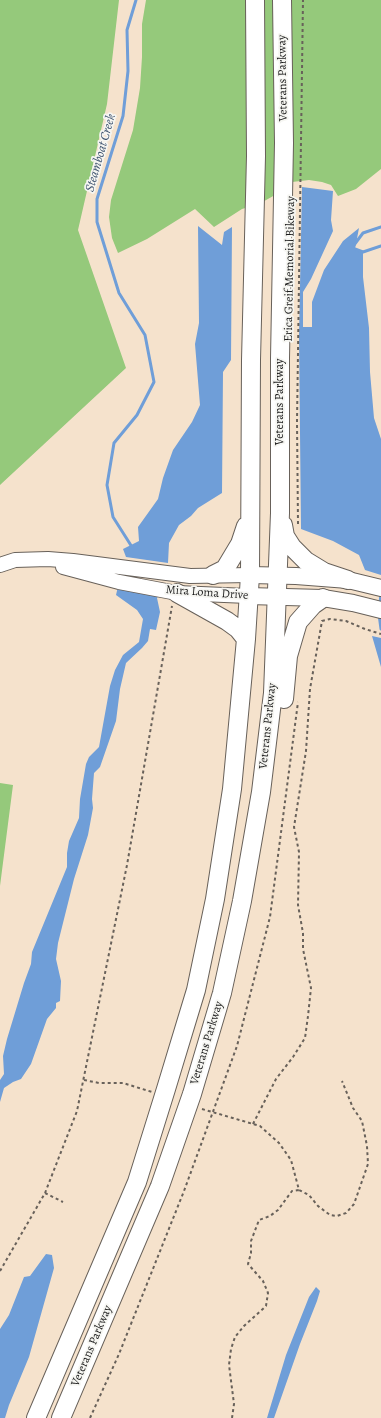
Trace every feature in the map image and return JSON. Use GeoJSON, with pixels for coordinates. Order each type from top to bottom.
{"type":"FeatureCollection","features":[{"type":"Feature","properties":{"kind":"main road","name":"Veterans Parkway"},"geometry":{"type":"LineString","coordinates":[[36,1418],[137,1182],[196,990],[215,899],[232,789],[246,639],[250,575],[251,360],[256,156],[255,0]]}},
{"type":"Feature","properties":{"kind":"main road","name":"Veterans Parkway"},"geometry":{"type":"LineString","coordinates":[[61,1418],[117,1289],[162,1179],[192,1094],[222,993],[242,904],[261,792],[273,693],[280,513],[280,358],[284,142],[282,0]]}},
{"type":"Feature","properties":{"kind":"main road"},"geometry":{"type":"LineString","coordinates":[[280,513],[285,536],[292,547],[306,560],[324,572],[348,580]]}},
{"type":"Feature","properties":{"kind":"main road"},"geometry":{"type":"LineString","coordinates":[[213,575],[225,568],[240,544],[250,516]]}},
{"type":"Feature","properties":{"kind":"main road","name":"Mira Loma Drive"},"geometry":{"type":"LineString","coordinates":[[250,575],[278,575],[348,580],[376,586]]}},
{"type":"Feature","properties":{"kind":"main road"},"geometry":{"type":"LineString","coordinates":[[171,595],[227,621],[238,629],[246,639]]}},
{"type":"Feature","properties":{"kind":"main road","name":"Mira Loma Drive"},"geometry":{"type":"LineString","coordinates":[[248,596],[323,598],[364,605],[381,610]]}},
{"type":"Feature","properties":{"kind":"main road"},"geometry":{"type":"LineString","coordinates":[[242,904],[257,877],[264,846],[277,762],[288,656],[298,622],[313,605],[323,598]]}},
{"type":"Feature","properties":{"kind":"street","name":"Mira Loma Drive"},"geometry":{"type":"LineString","coordinates":[[0,565],[15,560],[36,559],[73,561],[190,576],[250,575]]}},
{"type":"Feature","properties":{"kind":"street","name":"Mira Loma Drive"},"geometry":{"type":"LineString","coordinates":[[36,559],[171,595],[248,596]]}},
{"type":"Feature","properties":{"kind":"path","name":"Erica Greif Memorial Bikeway"},"geometry":{"type":"LineString","coordinates":[[298,528],[297,391],[303,0]]}},
{"type":"Feature","properties":{"kind":"path"},"geometry":{"type":"LineString","coordinates":[[0,1271],[45,1193],[77,1111],[127,865],[171,595]]}},
{"type":"Feature","properties":{"kind":"path"},"geometry":{"type":"LineString","coordinates":[[253,1124],[276,1079],[305,1038],[311,988],[303,948],[298,904],[299,852],[294,828],[306,751],[310,689],[322,620],[330,619],[346,621],[365,630],[381,634]]}},
{"type":"Feature","properties":{"kind":"path"},"geometry":{"type":"LineString","coordinates":[[232,1418],[234,1404],[229,1365],[231,1349],[236,1337],[244,1326],[266,1306],[268,1292],[263,1281],[248,1264],[252,1241],[259,1220],[270,1216],[278,1210],[292,1191],[299,1190],[309,1195],[318,1206],[330,1215],[337,1216],[346,1213],[354,1204],[368,1164],[367,1146],[362,1121],[353,1108],[342,1081]]}},
{"type":"Feature","properties":{"kind":"path"},"geometry":{"type":"LineString","coordinates":[[229,1118],[260,1126],[279,1143],[291,1160],[299,1190]]}},
{"type":"Feature","properties":{"kind":"path"},"geometry":{"type":"LineString","coordinates":[[45,1193],[63,1202]]}},
{"type":"Feature","properties":{"kind":"green space"},"geometry":{"type":"Polygon","coordinates":[[[0,0],[119,0],[107,104],[78,230],[126,368],[0,485],[0,0]]]}},
{"type":"Feature","properties":{"kind":"green space"},"geometry":{"type":"Polygon","coordinates":[[[146,0],[381,0],[381,169],[356,189],[338,196],[331,185],[322,182],[309,180],[292,182],[275,195],[259,204],[242,209],[214,227],[195,209],[147,239],[118,253],[112,238],[109,217],[111,200],[133,130],[140,88],[142,24],[146,0]]]}},
{"type":"Feature","properties":{"kind":"green space"},"geometry":{"type":"Polygon","coordinates":[[[0,783],[13,785],[0,886],[0,783]]]}},
{"type":"Feature","properties":{"kind":"water"},"geometry":{"type":"Polygon","coordinates":[[[302,187],[333,191],[331,220],[333,231],[311,279],[303,292],[303,327],[312,327],[312,302],[324,270],[343,241],[359,228],[355,249],[363,252],[363,277],[369,328],[370,372],[374,418],[381,439],[381,575],[365,570],[359,555],[333,541],[301,529],[299,336],[302,187]]]}},
{"type":"Feature","properties":{"kind":"water"},"geometry":{"type":"Polygon","coordinates":[[[198,226],[222,245],[224,232],[232,227],[231,360],[223,372],[222,493],[198,508],[191,516],[179,525],[169,543],[168,563],[126,557],[123,549],[139,541],[138,527],[158,499],[163,478],[173,450],[192,422],[200,405],[195,344],[199,323],[198,226]]]}},
{"type":"Feature","properties":{"kind":"water"},"geometry":{"type":"Polygon","coordinates":[[[120,578],[165,585],[157,598],[160,612],[156,630],[150,629],[148,641],[126,663],[120,689],[116,721],[100,767],[94,773],[92,799],[93,808],[88,835],[74,879],[58,943],[56,959],[61,981],[60,1001],[56,1003],[56,1008],[47,1019],[31,1064],[21,1079],[4,1088],[0,1102],[0,1080],[4,1074],[3,1056],[7,1039],[31,964],[32,952],[67,867],[69,841],[79,818],[80,799],[86,764],[89,757],[99,747],[110,686],[115,670],[123,655],[139,642],[143,619],[137,610],[116,595],[120,578]]]}},
{"type":"Feature","properties":{"kind":"water"},"geometry":{"type":"Polygon","coordinates":[[[372,636],[381,638],[381,667],[372,636]]]}},
{"type":"Feature","properties":{"kind":"water"},"geometry":{"type":"Polygon","coordinates":[[[46,1254],[52,1255],[54,1268],[29,1357],[5,1418],[0,1418],[0,1329],[9,1315],[24,1277],[30,1276],[46,1254]]]}},
{"type":"Feature","properties":{"kind":"water"},"geometry":{"type":"Polygon","coordinates":[[[316,1287],[320,1291],[317,1301],[274,1418],[267,1418],[286,1355],[309,1297],[316,1287]]]}},
{"type":"Feature","properties":{"kind":"waterway","name":"Steamboat Creek"},"geometry":{"type":"LineString","coordinates":[[132,547],[113,517],[107,485],[114,443],[137,415],[154,382],[145,335],[119,293],[97,222],[97,199],[123,116],[128,71],[127,30],[136,0]]}},
{"type":"Feature","properties":{"kind":"waterway"},"geometry":{"type":"LineString","coordinates":[[354,245],[363,233],[381,227]]}},
{"type":"Feature","properties":{"kind":"waterway"},"geometry":{"type":"LineString","coordinates":[[355,249],[363,252],[381,246]]}},
{"type":"Feature","properties":{"kind":"waterway"},"geometry":{"type":"LineString","coordinates":[[380,604],[381,592]]}},
{"type":"Feature","properties":{"kind":"waterway"},"geometry":{"type":"LineString","coordinates":[[379,614],[381,629]]}}]}
